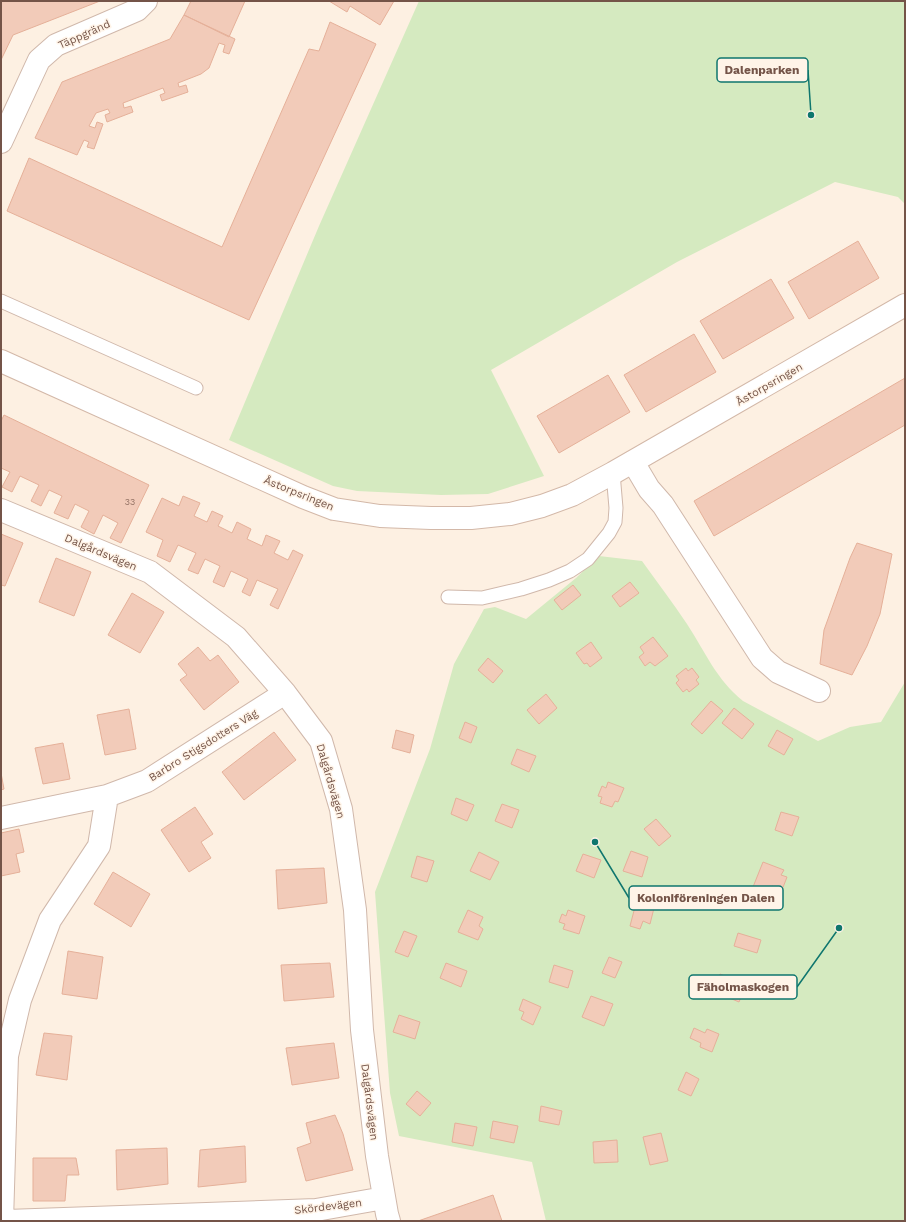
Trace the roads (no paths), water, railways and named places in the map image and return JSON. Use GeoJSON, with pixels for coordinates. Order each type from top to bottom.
{"type":"FeatureCollection","features":[{"type":"Feature","properties":{"kind":"street","name":"Täppgränd"},"geometry":{"type":"LineString","coordinates":[[1,142],[39,60],[56,45],[137,10],[146,1]]}},
{"type":"Feature","properties":{"kind":"street","name":"Åstorpsringen"},"geometry":{"type":"LineString","coordinates":[[1,362],[303,497],[334,509],[380,516],[471,518],[510,514],[542,506],[572,495],[633,462],[905,305]]}},
{"type":"Feature","properties":{"kind":"street"},"geometry":{"type":"LineString","coordinates":[[633,462],[649,490],[663,505],[762,658],[778,672],[819,691]]}},
{"type":"Feature","properties":{"kind":"street","name":"Dalgårdsvägen"},"geometry":{"type":"LineString","coordinates":[[1,510],[150,572],[236,637],[285,693],[321,741],[341,809],[355,910],[362,1030],[377,1156],[389,1221]]}},
{"type":"Feature","properties":{"kind":"street","name":"Barbro Stigsdotters Väg"},"geometry":{"type":"LineString","coordinates":[[1,818],[107,796],[147,781],[285,693]]}},
{"type":"Feature","properties":{"kind":"street"},"geometry":{"type":"LineString","coordinates":[[2,1221],[7,1056],[20,1000],[50,920],[99,846],[107,796]]}},
{"type":"Feature","properties":{"kind":"street","name":"Skördevägen"},"geometry":{"type":"LineString","coordinates":[[7,1221],[316,1210],[384,1198]]}},
{"type":"Feature","properties":{"kind":"lane"},"geometry":{"type":"LineString","coordinates":[[1,302],[196,388]]}},
{"type":"Feature","properties":{"kind":"lane"},"geometry":{"type":"LineString","coordinates":[[448,597],[482,598],[521,588],[549,580],[570,571],[588,559],[609,533],[615,522],[616,508],[613,473]]}},
{"type":"Feature","properties":{"kind":"place","name":"Dalenparken"},"geometry":{"type":"Point","coordinates":[811,115]}},
{"type":"Feature","properties":{"kind":"place","name":"Koloniföreningen Dalen"},"geometry":{"type":"Point","coordinates":[595,842]}},
{"type":"Feature","properties":{"kind":"place","name":"Fäholmaskogen"},"geometry":{"type":"Point","coordinates":[839,928]}}]}
